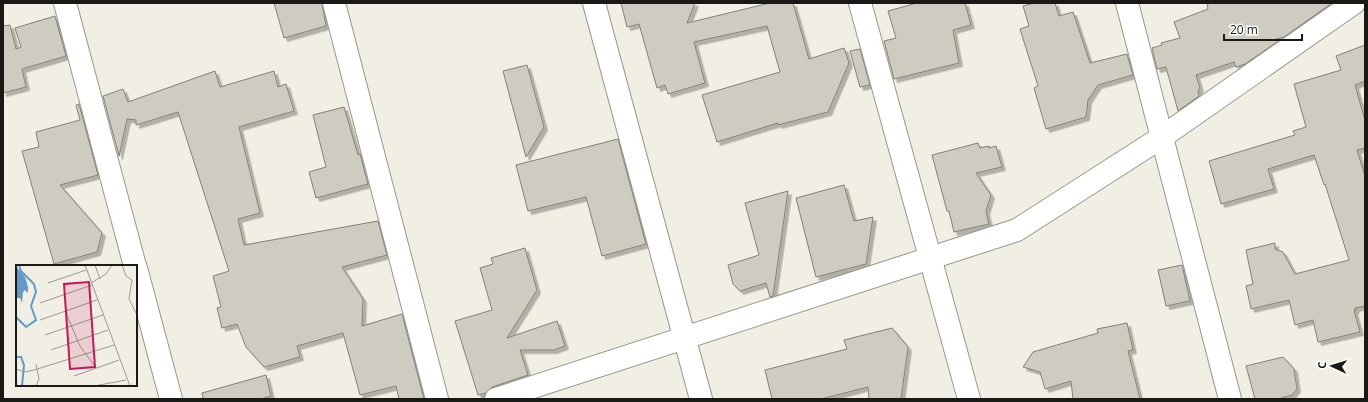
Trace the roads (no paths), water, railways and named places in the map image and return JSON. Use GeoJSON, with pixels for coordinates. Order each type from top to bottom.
{"type":"FeatureCollection","features":[{"type":"Feature","properties":{"kind":"street"},"geometry":{"type":"LineString","coordinates":[[65,3],[135,265]]}},
{"type":"Feature","properties":{"kind":"street"},"geometry":{"type":"LineString","coordinates":[[334,3],[438,399]]}},
{"type":"Feature","properties":{"kind":"street"},"geometry":{"type":"LineString","coordinates":[[594,3],[701,399]]}},
{"type":"Feature","properties":{"kind":"street"},"geometry":{"type":"LineString","coordinates":[[860,3],[970,399]]}},
{"type":"Feature","properties":{"kind":"street"},"geometry":{"type":"LineString","coordinates":[[1127,3],[1230,399]]}},
{"type":"Feature","properties":{"kind":"street"},"geometry":{"type":"LineString","coordinates":[[496,399],[1017,230],[1162,137],[1354,3]]}},
{"type":"Feature","properties":{"kind":"street"},"geometry":{"type":"LineString","coordinates":[[137,271],[171,399]]}}]}
